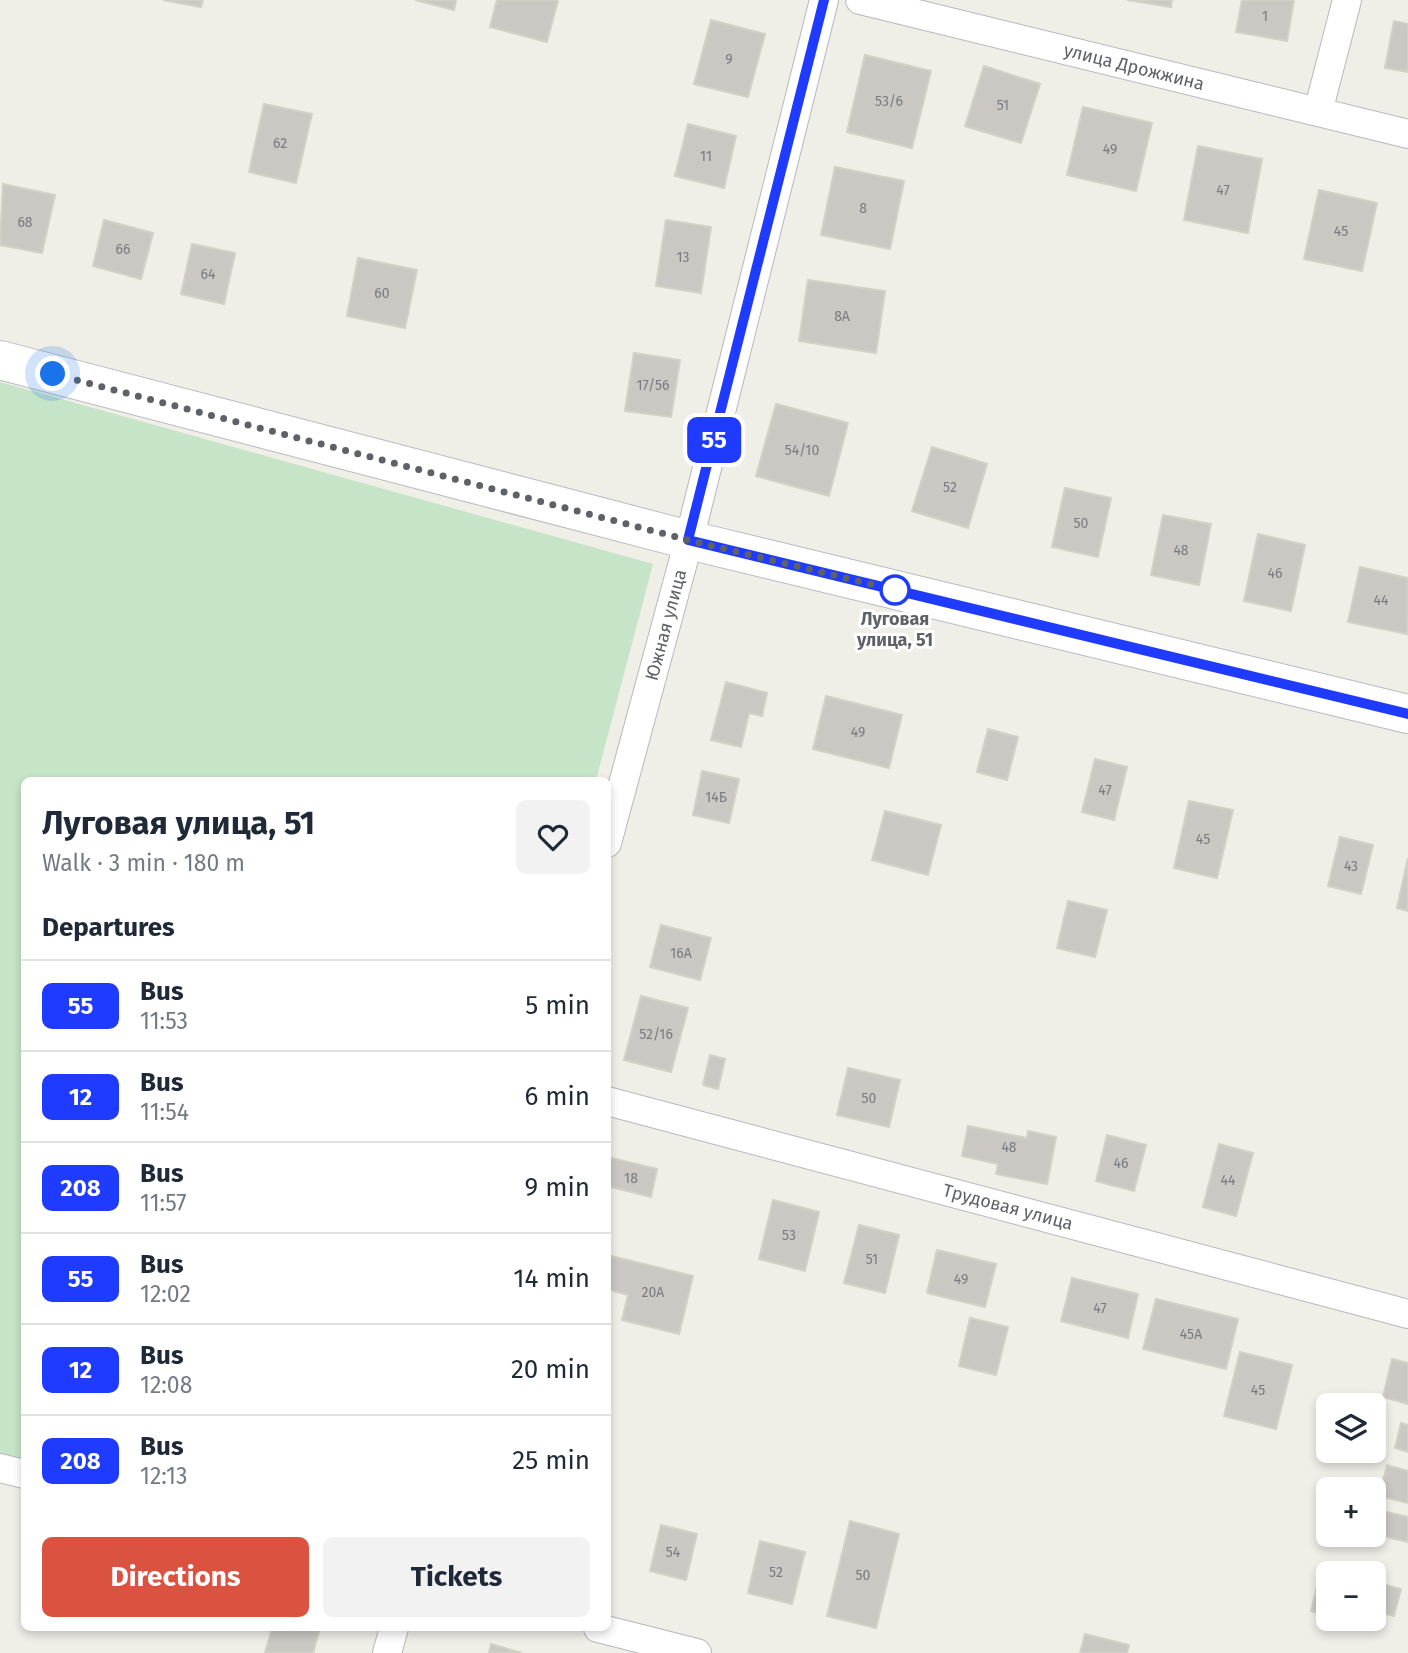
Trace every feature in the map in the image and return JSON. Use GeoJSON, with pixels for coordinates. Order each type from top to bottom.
{"type":"FeatureCollection","features":[{"type":"Feature","properties":{"kind":"street","name":"Южная улица"},"geometry":{"type":"LineString","coordinates":[[611,828],[688,540],[824,0]]}},
{"type":"Feature","properties":{"kind":"street","name":"улица Дрожжина"},"geometry":{"type":"LineString","coordinates":[[860,0],[1408,134]]}},
{"type":"Feature","properties":{"kind":"street"},"geometry":{"type":"LineString","coordinates":[[1318,111],[1347,0]]}},
{"type":"Feature","properties":{"kind":"street"},"geometry":{"type":"LineString","coordinates":[[0,360],[688,540],[1408,714]]}},
{"type":"Feature","properties":{"kind":"street","name":"Трудовая улица"},"geometry":{"type":"LineString","coordinates":[[611,1102],[1408,1314]]}},
{"type":"Feature","properties":{"kind":"street"},"geometry":{"type":"LineString","coordinates":[[0,1468],[21,1473]]}},
{"type":"Feature","properties":{"kind":"street"},"geometry":{"type":"LineString","coordinates":[[387,1653],[393,1631]]}},
{"type":"Feature","properties":{"kind":"street"},"geometry":{"type":"LineString","coordinates":[[610,1631],[697,1653]]}},
{"type":"Feature","properties":{"kind":"green space"},"geometry":{"type":"Polygon","coordinates":[[[0,382],[653,564],[597,777],[21,777],[21,1462],[0,1457],[0,382]]]}},
{"type":"Feature","properties":{"kind":"building"},"geometry":{"type":"Polygon","coordinates":[[[163,0],[203,0],[201,7],[163,0]]]}},
{"type":"Feature","properties":{"kind":"building"},"geometry":{"type":"Polygon","coordinates":[[[415,0],[456,0],[454,10],[415,0]]]}},
{"type":"Feature","properties":{"kind":"building"},"geometry":{"type":"Polygon","coordinates":[[[497,0],[558,0],[547,42],[490,27],[497,0]]]}},
{"type":"Feature","properties":{"kind":"building"},"geometry":{"type":"Polygon","coordinates":[[[1127,0],[1172,0],[1171,7],[1127,0]]]}},
{"type":"Feature","properties":{"kind":"building"},"geometry":{"type":"Polygon","coordinates":[[[1242,0],[1294,0],[1287,41],[1236,32],[1242,0]]]}},
{"type":"Feature","properties":{"kind":"building"},"geometry":{"type":"Polygon","coordinates":[[[711,20],[765,34],[748,97],[694,84],[711,20]]]}},
{"type":"Feature","properties":{"kind":"building"},"geometry":{"type":"Polygon","coordinates":[[[1394,21],[1408,24],[1408,72],[1385,68],[1394,21]]]}},
{"type":"Feature","properties":{"kind":"building"},"geometry":{"type":"Polygon","coordinates":[[[865,55],[931,71],[912,148],[847,132],[865,55]]]}},
{"type":"Feature","properties":{"kind":"building"},"geometry":{"type":"Polygon","coordinates":[[[984,66],[1040,84],[1021,143],[965,126],[984,66]]]}},
{"type":"Feature","properties":{"kind":"building"},"geometry":{"type":"Polygon","coordinates":[[[264,104],[312,114],[296,183],[249,172],[264,104]]]}},
{"type":"Feature","properties":{"kind":"building"},"geometry":{"type":"Polygon","coordinates":[[[1083,107],[1152,123],[1136,191],[1067,175],[1083,107]]]}},
{"type":"Feature","properties":{"kind":"building"},"geometry":{"type":"Polygon","coordinates":[[[688,124],[736,136],[724,188],[675,176],[688,124]]]}},
{"type":"Feature","properties":{"kind":"building"},"geometry":{"type":"Polygon","coordinates":[[[1198,146],[1262,159],[1248,233],[1184,220],[1198,146]]]}},
{"type":"Feature","properties":{"kind":"building"},"geometry":{"type":"Polygon","coordinates":[[[835,167],[904,181],[890,249],[821,235],[835,167]]]}},
{"type":"Feature","properties":{"kind":"building"},"geometry":{"type":"Polygon","coordinates":[[[3,184],[55,195],[42,253],[0,245],[3,184]]]}},
{"type":"Feature","properties":{"kind":"building"},"geometry":{"type":"Polygon","coordinates":[[[1319,190],[1377,203],[1362,271],[1304,259],[1319,190]]]}},
{"type":"Feature","properties":{"kind":"building"},"geometry":{"type":"Polygon","coordinates":[[[104,220],[153,233],[141,279],[93,266],[104,220]]]}},
{"type":"Feature","properties":{"kind":"building"},"geometry":{"type":"Polygon","coordinates":[[[666,220],[711,227],[701,293],[656,286],[666,220]]]}},
{"type":"Feature","properties":{"kind":"building"},"geometry":{"type":"Polygon","coordinates":[[[192,244],[235,253],[224,304],[181,294],[192,244]]]}},
{"type":"Feature","properties":{"kind":"building"},"geometry":{"type":"Polygon","coordinates":[[[358,258],[417,270],[405,328],[347,316],[358,258]]]}},
{"type":"Feature","properties":{"kind":"building"},"geometry":{"type":"Polygon","coordinates":[[[808,280],[885,291],[876,353],[799,341],[808,280]]]}},
{"type":"Feature","properties":{"kind":"building"},"geometry":{"type":"Polygon","coordinates":[[[634,353],[680,360],[671,417],[625,411],[634,353]]]}},
{"type":"Feature","properties":{"kind":"building"},"geometry":{"type":"Polygon","coordinates":[[[776,404],[848,423],[829,496],[756,476],[776,404]]]}},
{"type":"Feature","properties":{"kind":"building"},"geometry":{"type":"Polygon","coordinates":[[[932,447],[987,464],[968,528],[912,511],[932,447]]]}},
{"type":"Feature","properties":{"kind":"building"},"geometry":{"type":"Polygon","coordinates":[[[1065,488],[1111,498],[1098,557],[1052,547],[1065,488]]]}},
{"type":"Feature","properties":{"kind":"building"},"geometry":{"type":"Polygon","coordinates":[[[1163,515],[1211,524],[1199,585],[1151,575],[1163,515]]]}},
{"type":"Feature","properties":{"kind":"building"},"geometry":{"type":"Polygon","coordinates":[[[1258,534],[1305,545],[1291,611],[1244,601],[1258,534]]]}},
{"type":"Feature","properties":{"kind":"building"},"geometry":{"type":"Polygon","coordinates":[[[1360,567],[1408,578],[1407,634],[1348,622],[1360,567]]]}},
{"type":"Feature","properties":{"kind":"building"},"geometry":{"type":"Polygon","coordinates":[[[726,682],[767,693],[762,716],[749,713],[741,747],[711,740],[726,682]]]}},
{"type":"Feature","properties":{"kind":"building"},"geometry":{"type":"Polygon","coordinates":[[[826,696],[902,715],[889,768],[813,749],[826,696]]]}},
{"type":"Feature","properties":{"kind":"building"},"geometry":{"type":"Polygon","coordinates":[[[988,729],[1018,737],[1007,780],[977,772],[988,729]]]}},
{"type":"Feature","properties":{"kind":"building"},"geometry":{"type":"Polygon","coordinates":[[[1095,759],[1127,767],[1114,820],[1082,812],[1095,759]]]}},
{"type":"Feature","properties":{"kind":"building"},"geometry":{"type":"Polygon","coordinates":[[[702,771],[739,779],[729,823],[693,815],[702,771]]]}},
{"type":"Feature","properties":{"kind":"building"},"geometry":{"type":"Polygon","coordinates":[[[1189,801],[1233,810],[1217,878],[1174,868],[1189,801]]]}},
{"type":"Feature","properties":{"kind":"building"},"geometry":{"type":"Polygon","coordinates":[[[885,811],[941,825],[928,875],[872,860],[885,811]]]}},
{"type":"Feature","properties":{"kind":"building"},"geometry":{"type":"Polygon","coordinates":[[[1340,837],[1373,845],[1361,894],[1328,886],[1340,837]]]}},
{"type":"Feature","properties":{"kind":"building"},"geometry":{"type":"Polygon","coordinates":[[[1408,858],[1408,911],[1397,908],[1408,858]]]}},
{"type":"Feature","properties":{"kind":"building"},"geometry":{"type":"Polygon","coordinates":[[[1068,901],[1107,910],[1095,957],[1057,948],[1068,901]]]}},
{"type":"Feature","properties":{"kind":"building"},"geometry":{"type":"Polygon","coordinates":[[[661,925],[711,938],[700,980],[650,967],[661,925]]]}},
{"type":"Feature","properties":{"kind":"building"},"geometry":{"type":"Polygon","coordinates":[[[641,996],[688,1008],[671,1072],[624,1060],[641,996]]]}},
{"type":"Feature","properties":{"kind":"building"},"geometry":{"type":"Polygon","coordinates":[[[710,1055],[725,1059],[718,1089],[703,1085],[710,1055]]]}},
{"type":"Feature","properties":{"kind":"building"},"geometry":{"type":"Polygon","coordinates":[[[848,1068],[900,1080],[889,1127],[837,1115],[848,1068]]]}},
{"type":"Feature","properties":{"kind":"building"},"geometry":{"type":"Polygon","coordinates":[[[968,1126],[1027,1138],[1028,1131],[1056,1137],[1047,1184],[996,1174],[998,1164],[962,1156],[968,1126]]]}},
{"type":"Feature","properties":{"kind":"building"},"geometry":{"type":"Polygon","coordinates":[[[1107,1135],[1146,1145],[1134,1191],[1096,1181],[1107,1135]]]}},
{"type":"Feature","properties":{"kind":"building"},"geometry":{"type":"Polygon","coordinates":[[[1219,1144],[1253,1153],[1236,1216],[1203,1207],[1219,1144]]]}},
{"type":"Feature","properties":{"kind":"building"},"geometry":{"type":"Polygon","coordinates":[[[611,1158],[657,1169],[651,1197],[611,1187],[611,1158]]]}},
{"type":"Feature","properties":{"kind":"building"},"geometry":{"type":"Polygon","coordinates":[[[773,1200],[819,1212],[805,1271],[759,1259],[773,1200]]]}},
{"type":"Feature","properties":{"kind":"building"},"geometry":{"type":"Polygon","coordinates":[[[859,1225],[899,1235],[885,1293],[844,1283],[859,1225]]]}},
{"type":"Feature","properties":{"kind":"building"},"geometry":{"type":"Polygon","coordinates":[[[937,1250],[996,1264],[985,1307],[927,1293],[937,1250]]]}},
{"type":"Feature","properties":{"kind":"building"},"geometry":{"type":"Polygon","coordinates":[[[611,1256],[693,1276],[679,1334],[622,1320],[628,1295],[611,1290],[611,1256]]]}},
{"type":"Feature","properties":{"kind":"building"},"geometry":{"type":"Polygon","coordinates":[[[1072,1278],[1138,1294],[1128,1338],[1061,1321],[1072,1278]]]}},
{"type":"Feature","properties":{"kind":"building"},"geometry":{"type":"Polygon","coordinates":[[[1156,1299],[1238,1319],[1226,1369],[1143,1349],[1156,1299]]]}},
{"type":"Feature","properties":{"kind":"building"},"geometry":{"type":"Polygon","coordinates":[[[970,1318],[1008,1327],[996,1375],[959,1366],[970,1318]]]}},
{"type":"Feature","properties":{"kind":"building"},"geometry":{"type":"Polygon","coordinates":[[[1240,1352],[1292,1365],[1276,1429],[1224,1416],[1240,1352]]]}},
{"type":"Feature","properties":{"kind":"building"},"geometry":{"type":"Polygon","coordinates":[[[1392,1359],[1408,1363],[1408,1404],[1386,1398],[1384,1393],[1392,1359]]]}},
{"type":"Feature","properties":{"kind":"building"},"geometry":{"type":"Polygon","coordinates":[[[1401,1423],[1408,1425],[1408,1452],[1395,1448],[1401,1423]]]}},
{"type":"Feature","properties":{"kind":"building"},"geometry":{"type":"Polygon","coordinates":[[[1387,1465],[1408,1471],[1408,1503],[1386,1498],[1384,1477],[1387,1465]]]}},
{"type":"Feature","properties":{"kind":"building"},"geometry":{"type":"Polygon","coordinates":[[[1386,1512],[1408,1517],[1408,1542],[1386,1537],[1386,1512]]]}},
{"type":"Feature","properties":{"kind":"building"},"geometry":{"type":"Polygon","coordinates":[[[850,1521],[899,1534],[876,1628],[827,1616],[850,1521]]]}},
{"type":"Feature","properties":{"kind":"building"},"geometry":{"type":"Polygon","coordinates":[[[661,1525],[697,1534],[686,1580],[650,1571],[661,1525]]]}},
{"type":"Feature","properties":{"kind":"building"},"geometry":{"type":"Polygon","coordinates":[[[760,1541],[805,1552],[792,1604],[748,1593],[760,1541]]]}},
{"type":"Feature","properties":{"kind":"building"},"geometry":{"type":"Polygon","coordinates":[[[1386,1585],[1401,1589],[1394,1616],[1386,1614],[1386,1585]]]}},
{"type":"Feature","properties":{"kind":"building"},"geometry":{"type":"Polygon","coordinates":[[[1316,1591],[1316,1612],[1311,1611],[1316,1591]]]}},
{"type":"Feature","properties":{"kind":"building"},"geometry":{"type":"Polygon","coordinates":[[[271,1631],[319,1631],[313,1653],[265,1653],[271,1631]]]}},
{"type":"Feature","properties":{"kind":"building"},"geometry":{"type":"Polygon","coordinates":[[[1085,1634],[1129,1645],[1127,1653],[1080,1653],[1085,1634]]]}},
{"type":"Feature","properties":{"kind":"building"},"geometry":{"type":"Polygon","coordinates":[[[491,1644],[522,1653],[489,1653],[491,1644]]]}},
{"type":"Feature","properties":{"kind":"bus line","name":"55"},"geometry":{"type":"LineString","coordinates":[[824,0],[688,540],[1408,714]]}},
{"type":"Feature","properties":{"kind":"place","name":"Луговая улица, 51"},"geometry":{"type":"Point","coordinates":[895,590]}},
{"type":"Feature","properties":{"kind":"route"},"geometry":{"type":"LineString","coordinates":[[53,374],[688,540],[895,590]]}}]}
